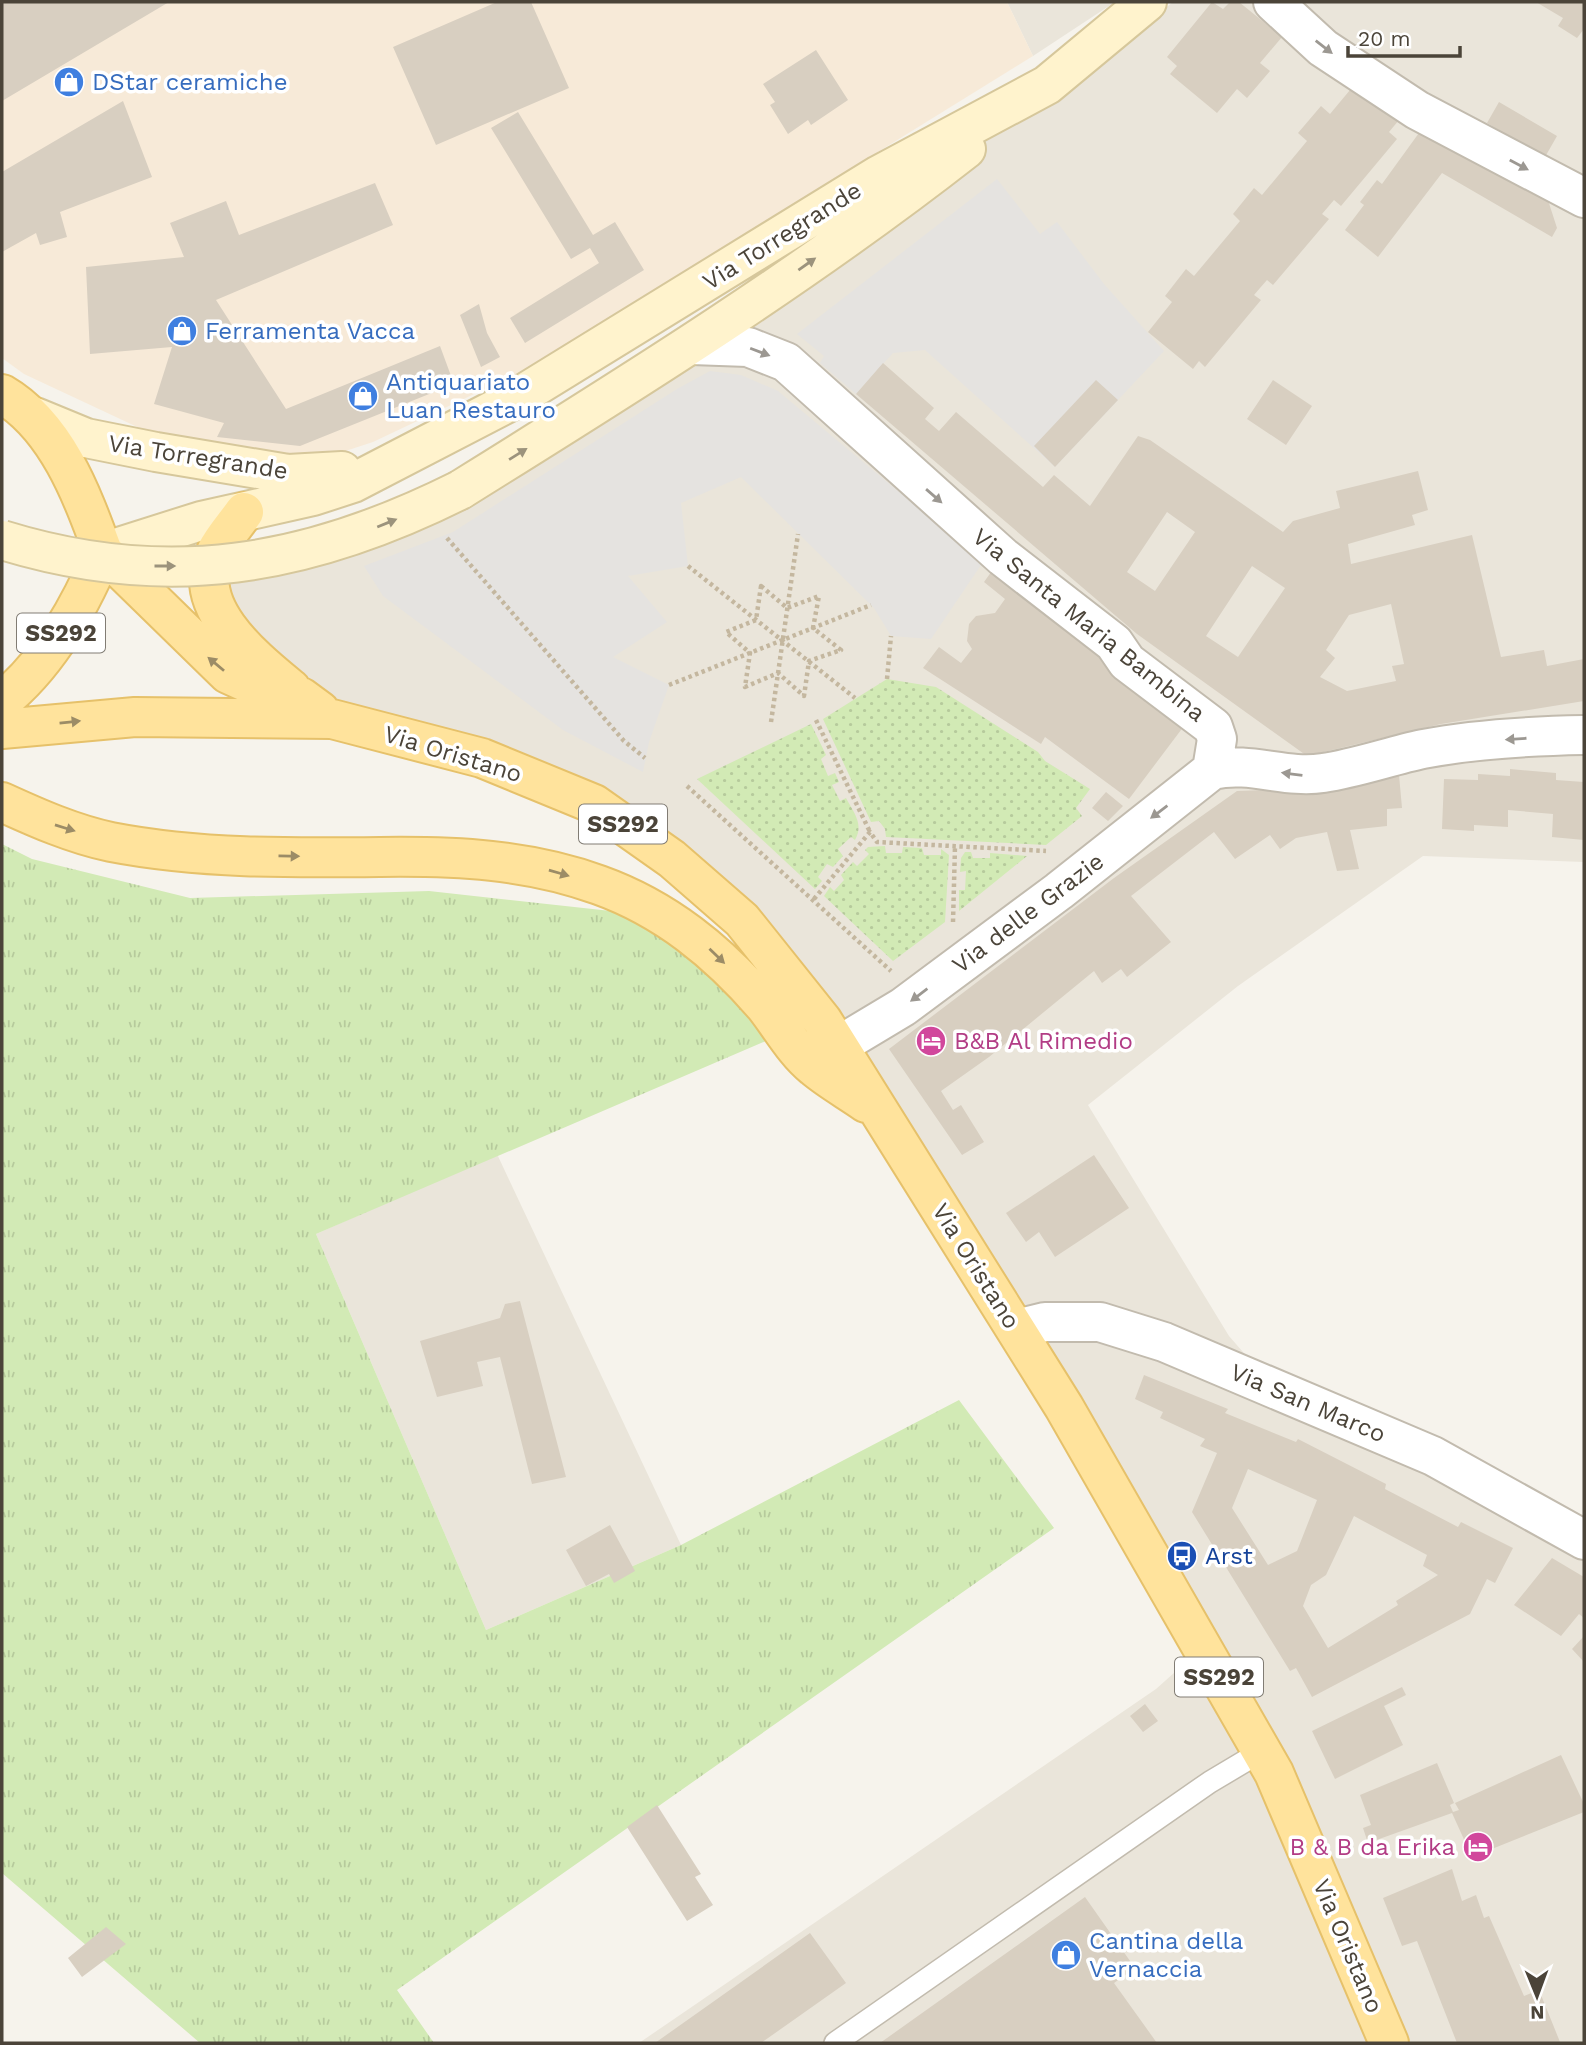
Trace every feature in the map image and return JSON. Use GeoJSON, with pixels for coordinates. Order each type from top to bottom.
{"type":"FeatureCollection","features":[{"type":"Feature","properties":{"kind":"main road","name":"Via Torregrande"},"geometry":{"type":"LineString","coordinates":[[103,552],[201,521],[313,496],[354,483],[515,399],[879,175],[1047,85],[1147,2]]}},
{"type":"Feature","properties":{"kind":"main road"},"geometry":{"type":"LineString","coordinates":[[2,540],[138,565],[226,565],[302,553],[370,531],[460,490],[692,345],[920,185],[1047,85]]}},
{"type":"Feature","properties":{"kind":"main road","name":"SS292"},"geometry":{"type":"LineString","coordinates":[[2,394],[35,417],[87,510],[103,552],[75,613],[25,682],[2,701]]}},
{"type":"Feature","properties":{"kind":"main road","name":"Via Torregrande"},"geometry":{"type":"LineString","coordinates":[[35,417],[86,438],[288,474],[335,472],[406,456]]}},
{"type":"Feature","properties":{"kind":"main road"},"geometry":{"type":"LineString","coordinates":[[244,512],[214,554],[211,575],[214,602],[227,628],[246,651],[301,697]]}},
{"type":"Feature","properties":{"kind":"main road","name":"Via Oristano"},"geometry":{"type":"LineString","coordinates":[[103,552],[228,674],[261,689],[301,697],[332,719]]}},
{"type":"Feature","properties":{"kind":"main road","name":"Via Oristano"},"geometry":{"type":"LineString","coordinates":[[2,729],[135,717],[332,719],[482,758],[594,804],[672,859],[742,920],[822,1020],[1064,1407],[1262,1751],[1389,2043]]}},
{"type":"Feature","properties":{"kind":"main road"},"geometry":{"type":"LineString","coordinates":[[2,802],[50,823],[109,841],[165,850],[225,855],[430,856],[492,860],[528,865],[599,885],[663,914],[710,949],[749,988],[813,1066],[879,1112]]}},
{"type":"Feature","properties":{"kind":"street"},"geometry":{"type":"LineString","coordinates":[[1273,2],[1323,48],[1417,110],[1584,198]]}},
{"type":"Feature","properties":{"kind":"street","name":"Via Santa Maria Bambina"},"geometry":{"type":"LineString","coordinates":[[692,345],[748,347],[786,362],[1003,556],[1114,643],[1127,662],[1213,727],[1217,747],[1212,770]]}},
{"type":"Feature","properties":{"kind":"street"},"geometry":{"type":"LineString","coordinates":[[1212,770],[1234,765],[1306,775],[1478,741],[1584,736]]}},
{"type":"Feature","properties":{"kind":"street","name":"Via delle Grazie"},"geometry":{"type":"LineString","coordinates":[[838,1046],[914,998],[1059,891],[1212,770]]}},
{"type":"Feature","properties":{"kind":"street","name":"Via San Marco"},"geometry":{"type":"LineString","coordinates":[[1016,1329],[1045,1322],[1100,1322],[1164,1342],[1433,1455],[1584,1540]]}},
{"type":"Feature","properties":{"kind":"lane"},"geometry":{"type":"LineString","coordinates":[[835,2043],[1210,1782],[1262,1751]]}},
{"type":"Feature","properties":{"kind":"path"},"geometry":{"type":"LineString","coordinates":[[771,722],[798,534]]}},
{"type":"Feature","properties":{"kind":"path"},"geometry":{"type":"LineString","coordinates":[[444,535],[624,741],[645,758]]}},
{"type":"Feature","properties":{"kind":"path"},"geometry":{"type":"LineString","coordinates":[[688,566],[855,698]]}},
{"type":"Feature","properties":{"kind":"path"},"geometry":{"type":"LineString","coordinates":[[756,620],[761,586],[787,608]]}},
{"type":"Feature","properties":{"kind":"path"},"geometry":{"type":"LineString","coordinates":[[787,608],[819,596],[813,628]]}},
{"type":"Feature","properties":{"kind":"path"},"geometry":{"type":"LineString","coordinates":[[669,685],[872,605]]}},
{"type":"Feature","properties":{"kind":"path"},"geometry":{"type":"LineString","coordinates":[[750,653],[726,632],[756,620]]}},
{"type":"Feature","properties":{"kind":"path"},"geometry":{"type":"LineString","coordinates":[[809,661],[841,649],[813,628]]}},
{"type":"Feature","properties":{"kind":"path"},"geometry":{"type":"LineString","coordinates":[[887,679],[891,636]]}},
{"type":"Feature","properties":{"kind":"path"},"geometry":{"type":"LineString","coordinates":[[750,653],[746,687],[778,673]]}},
{"type":"Feature","properties":{"kind":"path"},"geometry":{"type":"LineString","coordinates":[[778,673],[804,696],[809,661]]}},
{"type":"Feature","properties":{"kind":"path"},"geometry":{"type":"LineString","coordinates":[[816,720],[877,842],[1044,853]]}},
{"type":"Feature","properties":{"kind":"path"},"geometry":{"type":"LineString","coordinates":[[687,786],[892,972],[902,964]]}},
{"type":"Feature","properties":{"kind":"path"},"geometry":{"type":"LineString","coordinates":[[814,900],[870,832]]}},
{"type":"Feature","properties":{"kind":"path"},"geometry":{"type":"LineString","coordinates":[[955,846],[953,924],[963,916]]}},
{"type":"Feature","properties":{"kind":"path"},"geometry":{"type":"LineString","coordinates":[[1034,861],[1053,846]]}},
{"type":"Feature","properties":{"kind":"shaded area"},"geometry":{"type":"Polygon","coordinates":[[[2,2],[1007,2],[1033,56],[529,368],[373,442],[327,457],[280,460],[148,432],[24,374],[2,358],[2,2]]]}},
{"type":"Feature","properties":{"kind":"shaded area"},"geometry":{"type":"Polygon","coordinates":[[[1007,2],[1115,2],[1033,56],[1007,2]]]}},
{"type":"Feature","properties":{"kind":"shaded area"},"geometry":{"type":"Polygon","coordinates":[[[1173,2],[1584,2],[1584,862],[1423,856],[1238,986],[1088,1105],[1229,1336],[1263,1375],[1584,1530],[1584,2043],[639,2043],[1156,1689],[1193,1656],[822,1020],[594,804],[332,719],[246,651],[215,566],[370,531],[1133,34],[1173,2]]]}},
{"type":"Feature","properties":{"kind":"shaded area"},"geometry":{"type":"Polygon","coordinates":[[[997,179],[1040,234],[1057,222],[1104,284],[1164,351],[1055,467],[925,350],[893,353],[856,394],[820,363],[824,356],[797,334],[997,179]]]}},
{"type":"Feature","properties":{"kind":"shaded area"},"geometry":{"type":"Polygon","coordinates":[[[710,371],[741,375],[778,391],[983,562],[931,639],[891,636],[874,608],[741,477],[681,503],[688,566],[628,576],[667,622],[613,657],[669,685],[649,742],[643,772],[563,730],[383,596],[364,566],[453,532],[677,389],[710,371]]]}},
{"type":"Feature","properties":{"kind":"shaded area"},"geometry":{"type":"Polygon","coordinates":[[[497,1154],[681,1545],[486,1630],[316,1234],[497,1154]]]}},
{"type":"Feature","properties":{"kind":"green space"},"geometry":{"type":"Polygon","coordinates":[[[887,679],[936,687],[1038,752],[1045,761],[1090,789],[1076,808],[1082,816],[1046,845],[886,837],[885,829],[879,821],[871,822],[823,719],[887,679]]]}},
{"type":"Feature","properties":{"kind":"green space"},"geometry":{"type":"Polygon","coordinates":[[[811,724],[826,755],[821,759],[828,776],[835,773],[839,782],[832,785],[840,801],[846,798],[859,829],[855,840],[851,837],[838,849],[843,856],[833,867],[827,864],[818,877],[822,881],[815,889],[697,779],[811,724]]]}},
{"type":"Feature","properties":{"kind":"green space"},"geometry":{"type":"Polygon","coordinates":[[[2,844],[32,859],[190,898],[429,891],[620,912],[668,941],[714,975],[773,1038],[316,1234],[486,1630],[681,1545],[959,1400],[1054,1528],[397,1990],[434,2043],[200,2043],[2,1873],[2,844]]]}},
{"type":"Feature","properties":{"kind":"green space"},"geometry":{"type":"Polygon","coordinates":[[[885,846],[886,853],[902,853],[903,847],[922,848],[924,855],[941,855],[941,849],[949,855],[945,922],[893,961],[824,896],[830,887],[834,891],[844,880],[841,875],[853,862],[857,866],[869,854],[865,850],[868,847],[885,846]]]}},
{"type":"Feature","properties":{"kind":"green space"},"geometry":{"type":"Polygon","coordinates":[[[965,852],[971,852],[973,858],[990,858],[990,853],[1027,856],[959,911],[959,890],[965,890],[966,871],[960,872],[961,858],[965,852]]]}},
{"type":"Feature","properties":{"kind":"building"},"geometry":{"type":"Polygon","coordinates":[[[2,2],[169,2],[2,101],[2,2]]]}},
{"type":"Feature","properties":{"kind":"building"},"geometry":{"type":"Polygon","coordinates":[[[497,2],[531,2],[569,88],[436,145],[393,47],[497,2]]]}},
{"type":"Feature","properties":{"kind":"building"},"geometry":{"type":"Polygon","coordinates":[[[1212,2],[1223,9],[1230,2],[1239,2],[1282,37],[1260,63],[1270,71],[1247,98],[1237,89],[1217,113],[1170,74],[1177,66],[1167,57],[1212,2]]]}},
{"type":"Feature","properties":{"kind":"building"},"geometry":{"type":"Polygon","coordinates":[[[1536,2],[1584,2],[1584,29],[1577,38],[1558,26],[1563,18],[1536,2]]]}},
{"type":"Feature","properties":{"kind":"building"},"geometry":{"type":"Polygon","coordinates":[[[816,50],[848,100],[811,125],[808,120],[788,134],[770,105],[775,102],[763,84],[816,50]]]}},
{"type":"Feature","properties":{"kind":"building"},"geometry":{"type":"Polygon","coordinates":[[[1355,84],[1399,120],[1389,132],[1397,139],[1341,206],[1334,200],[1322,214],[1329,219],[1273,285],[1267,280],[1254,295],[1261,300],[1205,367],[1199,361],[1193,369],[1148,332],[1172,302],[1165,296],[1186,269],[1194,276],[1240,221],[1233,214],[1254,188],[1262,195],[1307,141],[1298,133],[1321,106],[1330,114],[1355,84]]]}},
{"type":"Feature","properties":{"kind":"building"},"geometry":{"type":"Polygon","coordinates":[[[123,101],[152,177],[60,212],[67,237],[40,245],[36,233],[2,252],[2,172],[123,101]]]}},
{"type":"Feature","properties":{"kind":"building"},"geometry":{"type":"Polygon","coordinates":[[[1499,102],[1557,136],[1545,157],[1487,123],[1499,102]]]}},
{"type":"Feature","properties":{"kind":"building"},"geometry":{"type":"Polygon","coordinates":[[[518,112],[593,235],[615,222],[644,270],[525,343],[510,318],[599,263],[590,248],[571,259],[491,128],[518,112]]]}},
{"type":"Feature","properties":{"kind":"building"},"geometry":{"type":"Polygon","coordinates":[[[1424,126],[1546,194],[1557,228],[1552,237],[1442,173],[1378,257],[1345,230],[1364,205],[1360,202],[1377,180],[1382,184],[1424,126]]]}},
{"type":"Feature","properties":{"kind":"building"},"geometry":{"type":"Polygon","coordinates":[[[375,183],[393,225],[216,300],[286,409],[440,346],[454,384],[300,446],[217,437],[224,423],[154,404],[172,347],[90,354],[86,267],[184,257],[170,223],[226,201],[239,235],[375,183]]]}},
{"type":"Feature","properties":{"kind":"building"},"geometry":{"type":"Polygon","coordinates":[[[479,304],[487,333],[500,357],[481,367],[460,315],[479,304]]]}},
{"type":"Feature","properties":{"kind":"building"},"geometry":{"type":"Polygon","coordinates":[[[883,363],[934,408],[925,419],[939,431],[956,412],[1043,487],[1054,475],[1090,506],[1138,436],[1150,440],[1283,532],[1293,521],[1340,508],[1336,491],[1418,471],[1428,510],[1412,515],[1415,525],[1348,544],[1351,564],[1472,535],[1501,657],[1544,650],[1547,666],[1584,659],[1584,701],[1441,724],[1307,756],[1137,634],[856,394],[883,363]],[[1167,512],[1127,572],[1155,591],[1195,532],[1167,512]],[[1252,566],[1206,636],[1238,657],[1285,588],[1252,566]],[[1391,604],[1349,615],[1326,650],[1335,658],[1320,677],[1347,691],[1396,681],[1392,666],[1404,664],[1391,604]]]}},
{"type":"Feature","properties":{"kind":"building"},"geometry":{"type":"Polygon","coordinates":[[[1096,380],[1118,400],[1055,467],[1034,446],[1096,380]]]}},
{"type":"Feature","properties":{"kind":"building"},"geometry":{"type":"Polygon","coordinates":[[[1273,380],[1312,406],[1286,445],[1247,419],[1273,380]]]}},
{"type":"Feature","properties":{"kind":"building"},"geometry":{"type":"Polygon","coordinates":[[[994,568],[1187,722],[1129,799],[1045,737],[1041,744],[923,668],[939,647],[961,663],[972,649],[967,641],[969,624],[976,616],[995,613],[1005,599],[984,582],[994,568]]]}},
{"type":"Feature","properties":{"kind":"building"},"geometry":{"type":"Polygon","coordinates":[[[1510,769],[1556,773],[1556,780],[1584,782],[1584,840],[1552,837],[1553,814],[1508,810],[1508,827],[1474,825],[1474,831],[1442,829],[1444,779],[1478,780],[1478,774],[1510,776],[1510,769]]]}},
{"type":"Feature","properties":{"kind":"building"},"geometry":{"type":"Polygon","coordinates":[[[1399,775],[1402,808],[1387,809],[1387,826],[1350,830],[1359,869],[1337,871],[1327,832],[1296,838],[1280,849],[1270,835],[1235,859],[1214,832],[1131,896],[1171,942],[1127,977],[1121,969],[1102,983],[1094,971],[989,1057],[941,1091],[953,1110],[961,1105],[984,1142],[962,1155],[889,1049],[1114,878],[1237,791],[1315,788],[1399,775]]]}},
{"type":"Feature","properties":{"kind":"building"},"geometry":{"type":"Polygon","coordinates":[[[1106,792],[1123,806],[1108,821],[1092,808],[1106,792]]]}},
{"type":"Feature","properties":{"kind":"building"},"geometry":{"type":"Polygon","coordinates":[[[1094,1155],[1129,1208],[1055,1257],[1039,1232],[1026,1242],[1006,1213],[1094,1155]]]}},
{"type":"Feature","properties":{"kind":"building"},"geometry":{"type":"Polygon","coordinates":[[[520,1301],[566,1477],[532,1484],[500,1357],[477,1362],[483,1386],[437,1397],[420,1341],[500,1318],[505,1304],[520,1301]]]}},
{"type":"Feature","properties":{"kind":"building"},"geometry":{"type":"Polygon","coordinates":[[[1144,1375],[1228,1409],[1225,1413],[1296,1442],[1298,1439],[1386,1484],[1385,1489],[1458,1527],[1461,1522],[1513,1548],[1495,1583],[1487,1579],[1470,1614],[1312,1697],[1296,1668],[1290,1671],[1192,1512],[1217,1453],[1200,1446],[1205,1439],[1160,1418],[1163,1412],[1135,1399],[1144,1375]],[[1248,1469],[1232,1508],[1268,1565],[1297,1551],[1317,1500],[1248,1469]],[[1354,1516],[1326,1575],[1311,1585],[1303,1606],[1328,1648],[1398,1605],[1396,1601],[1438,1575],[1423,1566],[1427,1555],[1354,1516]]]}},
{"type":"Feature","properties":{"kind":"building"},"geometry":{"type":"Polygon","coordinates":[[[610,1525],[635,1571],[614,1583],[609,1574],[586,1586],[566,1550],[610,1525]]]}},
{"type":"Feature","properties":{"kind":"building"},"geometry":{"type":"Polygon","coordinates":[[[1552,1558],[1584,1577],[1584,1618],[1579,1614],[1561,1636],[1514,1605],[1552,1558]]]}},
{"type":"Feature","properties":{"kind":"building"},"geometry":{"type":"Polygon","coordinates":[[[1584,1636],[1584,1662],[1572,1649],[1584,1636]]]}},
{"type":"Feature","properties":{"kind":"building"},"geometry":{"type":"Polygon","coordinates":[[[1402,1687],[1406,1695],[1384,1706],[1403,1745],[1335,1779],[1312,1731],[1402,1687]]]}},
{"type":"Feature","properties":{"kind":"building"},"geometry":{"type":"Polygon","coordinates":[[[1145,1704],[1158,1721],[1143,1732],[1130,1716],[1145,1704]]]}},
{"type":"Feature","properties":{"kind":"building"},"geometry":{"type":"Polygon","coordinates":[[[1561,1755],[1584,1804],[1584,1812],[1472,1857],[1452,1813],[1368,1843],[1363,1828],[1371,1825],[1360,1795],[1437,1763],[1454,1803],[1450,1805],[1453,1812],[1459,1810],[1455,1803],[1561,1755]]]}},
{"type":"Feature","properties":{"kind":"building"},"geometry":{"type":"Polygon","coordinates":[[[657,1805],[701,1874],[695,1877],[713,1905],[687,1921],[627,1827],[657,1805]]]}},
{"type":"Feature","properties":{"kind":"building"},"geometry":{"type":"Polygon","coordinates":[[[1452,1869],[1462,1901],[1476,1895],[1484,1918],[1489,1916],[1524,1996],[1539,1990],[1560,2042],[1457,2043],[1417,1941],[1402,1946],[1383,1898],[1452,1869]]]}},
{"type":"Feature","properties":{"kind":"building"},"geometry":{"type":"Polygon","coordinates":[[[1085,1897],[1135,1968],[1114,1983],[1157,2043],[880,2043],[1085,1897]]]}},
{"type":"Feature","properties":{"kind":"building"},"geometry":{"type":"Polygon","coordinates":[[[106,1927],[126,1944],[82,1977],[68,1958],[106,1927]]]}},
{"type":"Feature","properties":{"kind":"building"},"geometry":{"type":"Polygon","coordinates":[[[810,1933],[846,1983],[761,2043],[655,2043],[810,1933]]]}},
{"type":"Feature","properties":{"kind":"place","name":"DStar ceramiche"},"geometry":{"type":"Point","coordinates":[69,82]}},
{"type":"Feature","properties":{"kind":"place","name":"Ferramenta Vacca"},"geometry":{"type":"Point","coordinates":[182,331]}},
{"type":"Feature","properties":{"kind":"place","name":"Antiquariato Luan Restauro"},"geometry":{"type":"Point","coordinates":[363,396]}},
{"type":"Feature","properties":{"kind":"place","name":"B&B Al Rimedio"},"geometry":{"type":"Point","coordinates":[931,1041]}},
{"type":"Feature","properties":{"kind":"place","name":"Arst"},"geometry":{"type":"Point","coordinates":[1182,1556]}},
{"type":"Feature","properties":{"kind":"place","name":"B & B da Erika"},"geometry":{"type":"Point","coordinates":[1478,1847]}},
{"type":"Feature","properties":{"kind":"place","name":"Cantina della Vernaccia"},"geometry":{"type":"Point","coordinates":[1066,1955]}}]}
